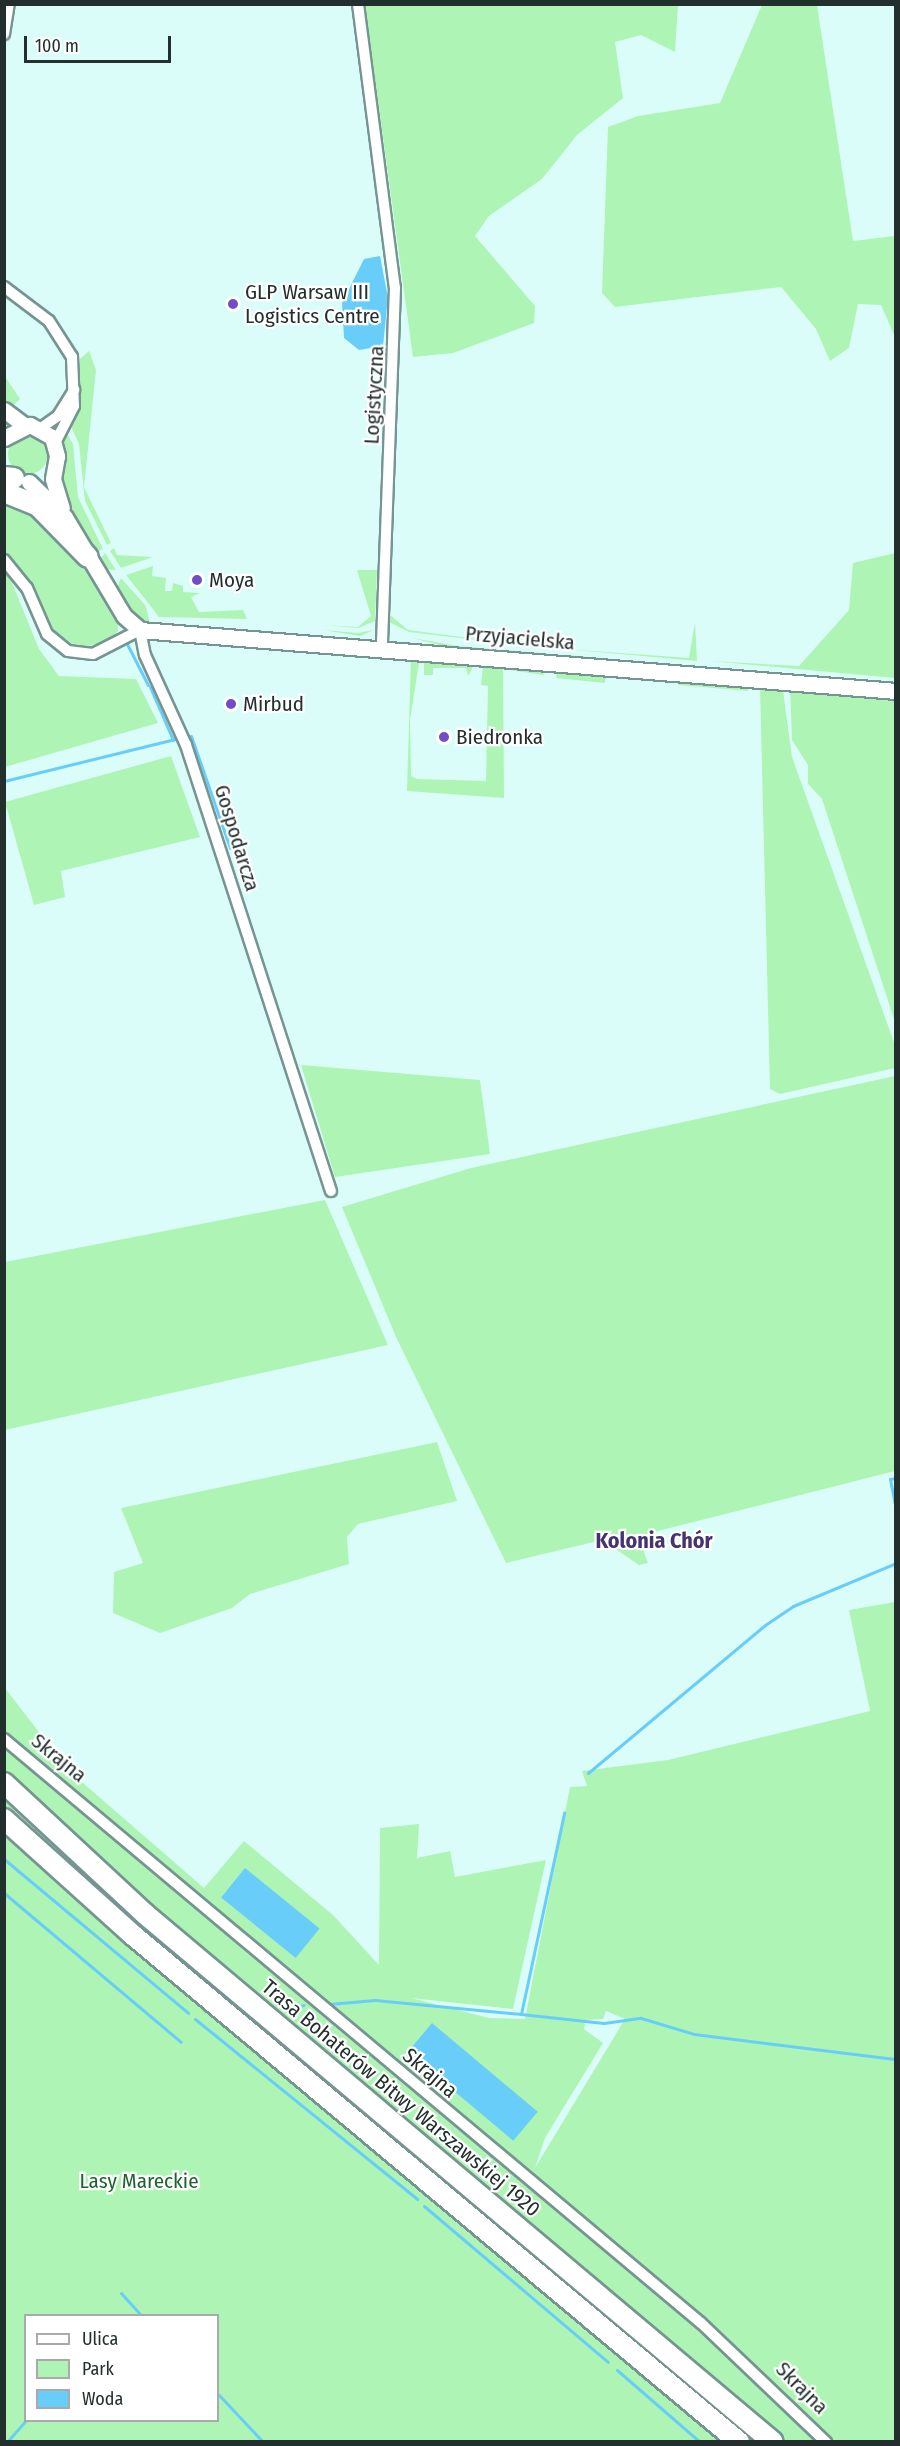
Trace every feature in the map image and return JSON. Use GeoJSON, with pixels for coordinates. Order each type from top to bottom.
{"type":"FeatureCollection","features":[{"type":"Feature","properties":{"kind":"highway"},"geometry":{"type":"LineString","coordinates":[[11,480],[88,557]]}},
{"type":"Feature","properties":{"kind":"highway","name":"Trasa Bohaterów Bitwy Warszawskiej 1920"},"geometry":{"type":"LineString","coordinates":[[4,1783],[153,1922],[773,2442]]}},
{"type":"Feature","properties":{"kind":"highway"},"geometry":{"type":"LineString","coordinates":[[4,1819],[134,1936],[738,2442]]}},
{"type":"Feature","properties":{"kind":"street"},"geometry":{"type":"LineString","coordinates":[[4,34],[9,4]]}},
{"type":"Feature","properties":{"kind":"street","name":"Logistyczna"},"geometry":{"type":"LineString","coordinates":[[358,4],[395,288],[382,646]]}},
{"type":"Feature","properties":{"kind":"street"},"geometry":{"type":"LineString","coordinates":[[4,287],[60,334],[72,357],[74,406],[55,443],[53,468],[64,517],[124,616],[140,630],[93,654],[68,651],[47,634],[27,588],[4,560]]}},
{"type":"Feature","properties":{"kind":"street"},"geometry":{"type":"LineString","coordinates":[[41,428],[57,416],[74,390]]}},
{"type":"Feature","properties":{"kind":"street"},"geometry":{"type":"LineString","coordinates":[[4,410],[24,425],[41,428],[55,443]]}},
{"type":"Feature","properties":{"kind":"street"},"geometry":{"type":"LineString","coordinates":[[5,437],[24,425]]}},
{"type":"Feature","properties":{"kind":"street"},"geometry":{"type":"LineString","coordinates":[[11,480],[53,468]]}},
{"type":"Feature","properties":{"kind":"street"},"geometry":{"type":"LineString","coordinates":[[11,480],[64,517]]}},
{"type":"Feature","properties":{"kind":"street","name":"Przyjacielska"},"geometry":{"type":"LineString","coordinates":[[140,630],[382,646],[896,691]]}},
{"type":"Feature","properties":{"kind":"street","name":"Gospodarcza"},"geometry":{"type":"LineString","coordinates":[[140,630],[145,655],[193,766],[331,1191]]}},
{"type":"Feature","properties":{"kind":"street","name":"Skrajna"},"geometry":{"type":"LineString","coordinates":[[4,1739],[701,2323],[772,2384],[826,2442]]}},
{"type":"Feature","properties":{"kind":"green space"},"geometry":{"type":"Polygon","coordinates":[[[365,5],[678,5],[675,52],[641,35],[615,42],[623,98],[577,135],[542,179],[489,216],[475,236],[535,306],[534,323],[453,353],[413,357],[365,5]]]}},
{"type":"Feature","properties":{"kind":"green space"},"geometry":{"type":"Polygon","coordinates":[[[762,5],[817,5],[853,241],[894,236],[895,337],[881,305],[858,304],[849,348],[830,361],[816,329],[781,287],[615,307],[602,293],[608,127],[638,116],[720,103],[762,5]]]}},
{"type":"Feature","properties":{"kind":"green space"},"geometry":{"type":"Polygon","coordinates":[[[89,351],[96,370],[84,487],[111,543],[107,545],[85,501],[79,444],[69,422],[79,395],[80,359],[89,351]]]}},
{"type":"Feature","properties":{"kind":"green space"},"geometry":{"type":"Polygon","coordinates":[[[4,375],[20,399],[5,413],[4,413],[4,375]]]}},
{"type":"Feature","properties":{"kind":"green space"},"geometry":{"type":"Polygon","coordinates":[[[65,430],[73,444],[78,497],[103,549],[99,551],[93,551],[72,520],[57,483],[65,430]]]}},
{"type":"Feature","properties":{"kind":"green space"},"geometry":{"type":"Polygon","coordinates":[[[28,434],[36,435],[42,440],[47,446],[47,462],[42,468],[36,473],[28,474],[20,473],[14,468],[9,462],[8,454],[9,446],[14,440],[20,435],[28,434]]]}},
{"type":"Feature","properties":{"kind":"green space"},"geometry":{"type":"Polygon","coordinates":[[[5,496],[55,528],[99,587],[118,618],[118,631],[109,641],[79,648],[52,629],[26,576],[5,552],[5,496]]]}},
{"type":"Feature","properties":{"kind":"green space"},"geometry":{"type":"Polygon","coordinates":[[[114,548],[117,555],[153,557],[121,568],[110,551],[114,548]]]}},
{"type":"Feature","properties":{"kind":"green space"},"geometry":{"type":"Polygon","coordinates":[[[105,553],[116,570],[103,569],[99,560],[105,553]]]}},
{"type":"Feature","properties":{"kind":"green space"},"geometry":{"type":"Polygon","coordinates":[[[895,553],[895,678],[710,661],[799,666],[849,610],[853,563],[895,553]]]}},
{"type":"Feature","properties":{"kind":"green space"},"geometry":{"type":"Polygon","coordinates":[[[4,563],[39,649],[59,676],[136,679],[158,723],[5,767],[4,563]]]}},
{"type":"Feature","properties":{"kind":"green space"},"geometry":{"type":"Polygon","coordinates":[[[153,566],[152,576],[166,578],[165,591],[172,591],[173,583],[183,586],[183,592],[200,593],[191,597],[199,612],[243,610],[247,619],[159,617],[126,575],[153,566]]]}},
{"type":"Feature","properties":{"kind":"green space"},"geometry":{"type":"Polygon","coordinates":[[[357,570],[377,570],[375,621],[358,628],[322,625],[358,627],[371,616],[357,570]]]}},
{"type":"Feature","properties":{"kind":"green space"},"geometry":{"type":"Polygon","coordinates":[[[121,578],[146,606],[150,624],[131,615],[116,591],[121,578]]]}},
{"type":"Feature","properties":{"kind":"green space"},"geometry":{"type":"Polygon","coordinates":[[[389,614],[408,630],[554,649],[409,632],[389,622],[389,614]]]}},
{"type":"Feature","properties":{"kind":"green space"},"geometry":{"type":"Polygon","coordinates":[[[695,622],[697,661],[565,649],[689,658],[695,622]]]}},
{"type":"Feature","properties":{"kind":"green space"},"geometry":{"type":"Polygon","coordinates":[[[323,630],[358,633],[374,630],[360,636],[323,630]]]}},
{"type":"Feature","properties":{"kind":"green space"},"geometry":{"type":"Polygon","coordinates":[[[412,638],[458,646],[553,654],[447,647],[412,638]]]}},
{"type":"Feature","properties":{"kind":"green space"},"geometry":{"type":"Polygon","coordinates":[[[567,655],[692,666],[570,658],[567,655]]]}},
{"type":"Feature","properties":{"kind":"green space"},"geometry":{"type":"Polygon","coordinates":[[[411,656],[473,667],[468,676],[466,668],[433,668],[433,675],[424,675],[424,663],[419,663],[410,720],[411,776],[417,779],[486,781],[488,686],[481,685],[483,665],[542,669],[544,675],[503,669],[504,798],[407,791],[411,656]]]}},
{"type":"Feature","properties":{"kind":"green space"},"geometry":{"type":"Polygon","coordinates":[[[712,667],[895,683],[895,685],[715,670],[712,667]]]}},
{"type":"Feature","properties":{"kind":"green space"},"geometry":{"type":"Polygon","coordinates":[[[557,670],[606,675],[605,683],[556,678],[557,670]]]}},
{"type":"Feature","properties":{"kind":"green space"},"geometry":{"type":"Polygon","coordinates":[[[683,679],[749,684],[748,691],[678,685],[683,679]]]}},
{"type":"Feature","properties":{"kind":"green space"},"geometry":{"type":"Polygon","coordinates":[[[760,687],[783,691],[792,757],[896,1048],[895,1068],[780,1094],[770,1089],[760,687]]]}},
{"type":"Feature","properties":{"kind":"green space"},"geometry":{"type":"Polygon","coordinates":[[[790,687],[895,696],[895,1022],[822,799],[808,784],[808,765],[792,740],[790,687]]]}},
{"type":"Feature","properties":{"kind":"green space"},"geometry":{"type":"Polygon","coordinates":[[[171,756],[200,837],[61,871],[65,897],[34,905],[5,802],[171,756]]]}},
{"type":"Feature","properties":{"kind":"green space"},"geometry":{"type":"Polygon","coordinates":[[[301,1065],[480,1080],[490,1154],[335,1177],[301,1065]]]}},
{"type":"Feature","properties":{"kind":"green space"},"geometry":{"type":"Polygon","coordinates":[[[895,1076],[895,1471],[650,1533],[644,1552],[648,1563],[639,1565],[602,1540],[506,1563],[396,1337],[342,1207],[471,1168],[895,1076]]]}},
{"type":"Feature","properties":{"kind":"green space"},"geometry":{"type":"Polygon","coordinates":[[[325,1200],[388,1345],[5,1430],[5,1262],[325,1200]]]}},
{"type":"Feature","properties":{"kind":"green space"},"geometry":{"type":"Polygon","coordinates":[[[437,1442],[457,1501],[358,1524],[347,1537],[349,1564],[250,1594],[232,1608],[160,1633],[113,1613],[114,1572],[143,1563],[121,1508],[437,1442]]]}},
{"type":"Feature","properties":{"kind":"green space","name":"Lasy Mareckie"},"geometry":{"type":"Polygon","coordinates":[[[895,1602],[895,2441],[5,2441],[5,1688],[68,1770],[204,1888],[244,1841],[333,1915],[379,1965],[380,1828],[419,1824],[417,1858],[450,1851],[455,1877],[546,1860],[513,2009],[411,1998],[489,2018],[525,2019],[570,1787],[587,1786],[582,1771],[668,1760],[870,1711],[849,1610],[895,1602]],[[606,2011],[603,2019],[586,2020],[584,2029],[603,2043],[545,2138],[535,2168],[625,2019],[606,2011]]]}},
{"type":"Feature","properties":{"kind":"water"},"geometry":{"type":"Polygon","coordinates":[[[380,256],[388,298],[383,346],[359,350],[344,338],[342,303],[364,259],[380,256]]]}},
{"type":"Feature","properties":{"kind":"water"},"geometry":{"type":"Polygon","coordinates":[[[245,1868],[320,1928],[296,1958],[221,1898],[245,1868]]]}},
{"type":"Feature","properties":{"kind":"water"},"geometry":{"type":"Polygon","coordinates":[[[432,2023],[538,2112],[513,2141],[408,2052],[432,2023]]]}},
{"type":"Feature","properties":{"kind":"waterway"},"geometry":{"type":"LineString","coordinates":[[127,644],[148,685]]}},
{"type":"Feature","properties":{"kind":"waterway"},"geometry":{"type":"LineString","coordinates":[[150,687],[173,740]]}},
{"type":"Feature","properties":{"kind":"waterway"},"geometry":{"type":"LineString","coordinates":[[191,736],[230,848]]}},
{"type":"Feature","properties":{"kind":"waterway"},"geometry":{"type":"LineString","coordinates":[[4,781],[175,739]]}},
{"type":"Feature","properties":{"kind":"waterway"},"geometry":{"type":"LineString","coordinates":[[896,1478],[890,1479],[896,1511]]}},
{"type":"Feature","properties":{"kind":"waterway"},"geometry":{"type":"LineString","coordinates":[[588,1773],[765,1625],[793,1606],[896,1563]]}},
{"type":"Feature","properties":{"kind":"waterway"},"geometry":{"type":"LineString","coordinates":[[329,2004],[375,2000],[521,2014],[564,1813]]}},
{"type":"Feature","properties":{"kind":"waterway"},"geometry":{"type":"LineString","coordinates":[[4,1859],[188,2013]]}},
{"type":"Feature","properties":{"kind":"waterway"},"geometry":{"type":"LineString","coordinates":[[4,1893],[181,2042]]}},
{"type":"Feature","properties":{"kind":"waterway"},"geometry":{"type":"LineString","coordinates":[[288,2009],[304,2005]]}},
{"type":"Feature","properties":{"kind":"waterway"},"geometry":{"type":"LineString","coordinates":[[521,2014],[604,2023],[641,2018],[694,2034],[896,2059]]}},
{"type":"Feature","properties":{"kind":"waterway"},"geometry":{"type":"LineString","coordinates":[[195,2019],[417,2199]]}},
{"type":"Feature","properties":{"kind":"waterway"},"geometry":{"type":"LineString","coordinates":[[424,2206],[608,2362]]}},
{"type":"Feature","properties":{"kind":"waterway"},"geometry":{"type":"LineString","coordinates":[[121,2293],[140,2314]]}},
{"type":"Feature","properties":{"kind":"waterway"},"geometry":{"type":"LineString","coordinates":[[617,2370],[700,2442]]}},
{"type":"Feature","properties":{"kind":"waterway"},"geometry":{"type":"LineString","coordinates":[[219,2395],[263,2442]]}},
{"type":"Feature","properties":{"kind":"waterway"},"geometry":{"type":"LineString","coordinates":[[7,2442],[24,2422]]}},
{"type":"Feature","properties":{"kind":"place","name":"GLP Warsaw III Logistics Centre"},"geometry":{"type":"Point","coordinates":[233,304]}},
{"type":"Feature","properties":{"kind":"place","name":"Moya"},"geometry":{"type":"Point","coordinates":[197,580]}},
{"type":"Feature","properties":{"kind":"place","name":"Mirbud"},"geometry":{"type":"Point","coordinates":[231,704]}},
{"type":"Feature","properties":{"kind":"place","name":"Biedronka"},"geometry":{"type":"Point","coordinates":[444,737]}},
{"type":"Feature","properties":{"kind":"district","name":"Kolonia Chór"},"geometry":{"type":"Point","coordinates":[654,1541]}}]}
